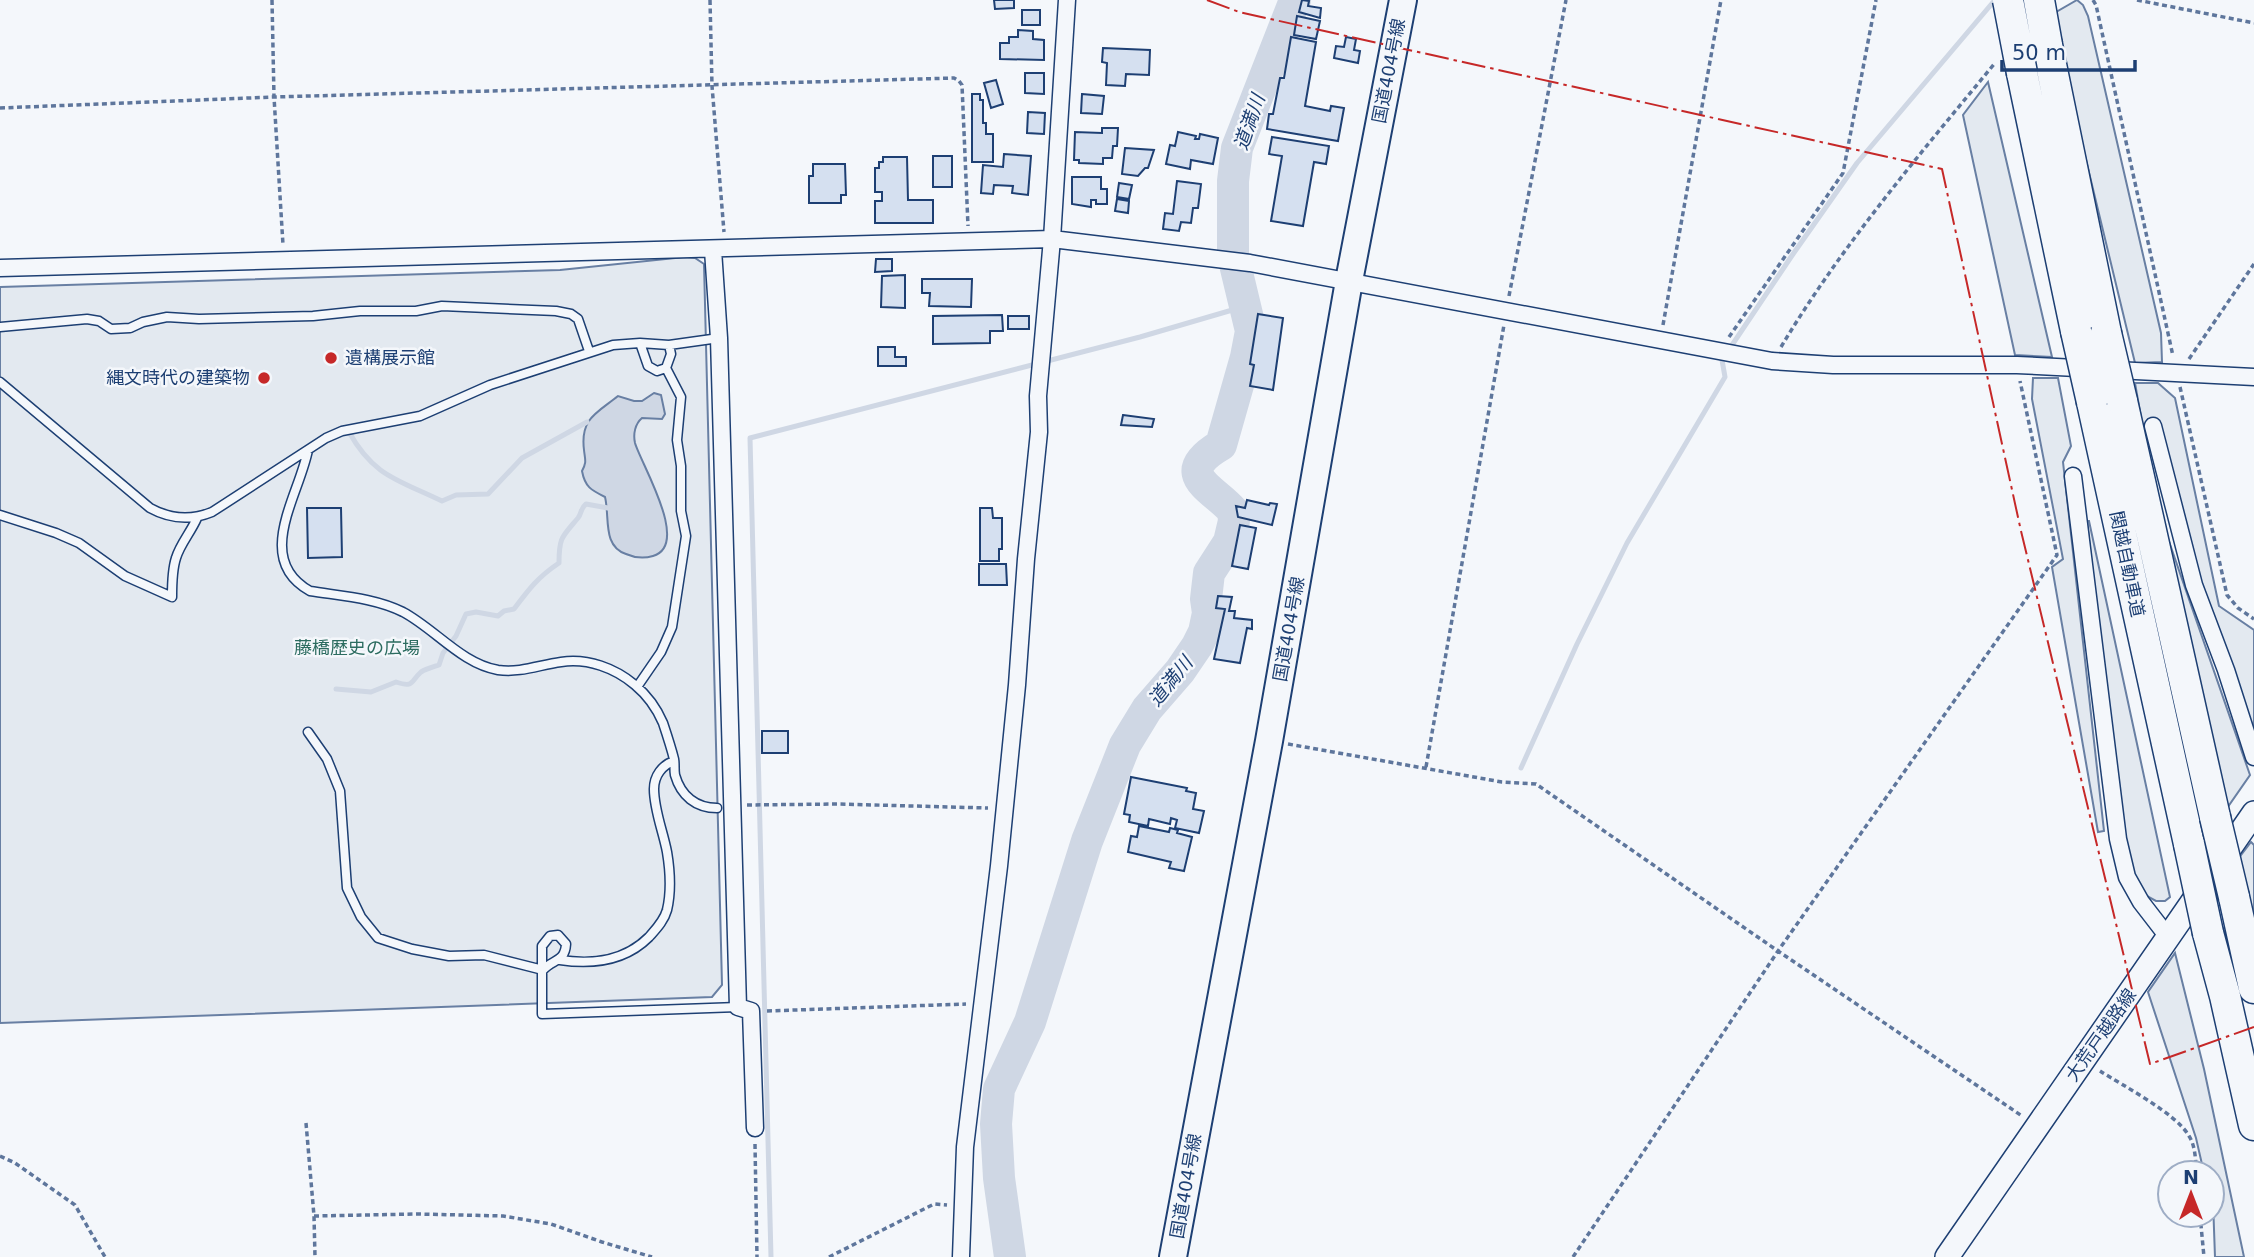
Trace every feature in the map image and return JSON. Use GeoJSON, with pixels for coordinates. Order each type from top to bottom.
{"type":"FeatureCollection","features":[{"type":"Feature","properties":{"kind":"highway","name":"国道404号線"},"geometry":{"type":"LineString","coordinates":[[1173,1257],[1269,741],[1349,281],[1403,0]]}},
{"type":"Feature","properties":{"kind":"highway","name":"関越自動車道"},"geometry":{"type":"LineString","coordinates":[[2008,0],[2009,68],[2076,331],[2207,933],[2225,996],[2254,1125]]}},
{"type":"Feature","properties":{"kind":"highway","name":"関越自動車道"},"geometry":{"type":"LineString","coordinates":[[2039,0],[2106,333],[2254,988]]}},
{"type":"Feature","properties":{"kind":"main road","name":"大荒戸越路線"},"geometry":{"type":"LineString","coordinates":[[1947,1257],[2254,813]]}},
{"type":"Feature","properties":{"kind":"street"},"geometry":{"type":"LineString","coordinates":[[961,1257],[965,1147],[1006,809],[1039,432],[1038,396],[1052,239],[1067,0]]}},
{"type":"Feature","properties":{"kind":"street"},"geometry":{"type":"LineString","coordinates":[[0,268],[1052,239],[1250,263],[1772,361],[1833,365],[2017,365],[2254,377]]}},
{"type":"Feature","properties":{"kind":"street"},"geometry":{"type":"LineString","coordinates":[[719,250],[724,806],[755,1128]]}},
{"type":"Feature","properties":{"kind":"street"},"geometry":{"type":"LineString","coordinates":[[2153,426],[2194,585],[2226,670],[2254,757]]}},
{"type":"Feature","properties":{"kind":"street"},"geometry":{"type":"LineString","coordinates":[[2073,476],[2118,839],[2127,877],[2141,902],[2168,937]]}},
{"type":"Feature","properties":{"kind":"lane"},"geometry":{"type":"LineString","coordinates":[[0,327],[88,319],[99,321],[111,329],[130,328],[167,317],[199,319],[313,316],[471,306],[571,314],[578,319],[589,351]]}},
{"type":"Feature","properties":{"kind":"lane"},"geometry":{"type":"LineString","coordinates":[[0,382],[150,508],[165,516],[197,518],[224,505],[342,431],[419,416],[490,385],[613,345],[669,345],[719,338]]}},
{"type":"Feature","properties":{"kind":"lane"},"geometry":{"type":"LineString","coordinates":[[640,343],[648,366],[657,371],[666,368]]}},
{"type":"Feature","properties":{"kind":"lane"},"geometry":{"type":"LineString","coordinates":[[637,687],[661,652],[672,626],[686,536],[681,511],[681,466],[677,440],[681,397],[666,368],[671,354],[669,345]]}},
{"type":"Feature","properties":{"kind":"lane"},"geometry":{"type":"LineString","coordinates":[[308,450],[281,539],[285,565],[299,585],[310,591],[389,606],[406,614],[482,666],[513,671],[578,661],[611,669],[637,687],[648,698],[662,720],[676,775],[684,793],[692,802],[704,808],[724,806]]}},
{"type":"Feature","properties":{"kind":"lane"},"geometry":{"type":"LineString","coordinates":[[0,515],[79,543],[125,576],[172,597],[172,578],[177,555],[197,518]]}},
{"type":"Feature","properties":{"kind":"lane"},"geometry":{"type":"LineString","coordinates":[[308,732],[327,759],[340,791],[346,888],[361,917],[378,938],[411,949],[449,956],[484,955],[543,970]]}},
{"type":"Feature","properties":{"kind":"lane"},"geometry":{"type":"LineString","coordinates":[[543,970],[547,965],[560,960],[581,963],[623,956],[643,943],[658,928],[666,912],[669,889],[667,853],[654,788],[658,773],[666,764],[674,761]]}},
{"type":"Feature","properties":{"kind":"lane"},"geometry":{"type":"LineString","coordinates":[[560,960],[566,944],[558,935],[550,936],[542,946],[542,1014],[745,1009]]}},
{"type":"Feature","properties":{"kind":"path"},"geometry":{"type":"LineString","coordinates":[[272,0],[274,97],[284,261]]}},
{"type":"Feature","properties":{"kind":"path"},"geometry":{"type":"LineString","coordinates":[[710,0],[719,250]]}},
{"type":"Feature","properties":{"kind":"path"},"geometry":{"type":"LineString","coordinates":[[1426,767],[1506,312],[1566,0]]}},
{"type":"Feature","properties":{"kind":"path"},"geometry":{"type":"LineString","coordinates":[[1660,340],[1721,0]]}},
{"type":"Feature","properties":{"kind":"path"},"geometry":{"type":"LineString","coordinates":[[1720,350],[1843,173],[1876,0]]}},
{"type":"Feature","properties":{"kind":"path"},"geometry":{"type":"LineString","coordinates":[[2093,0],[2134,168],[2227,595],[2238,608],[2254,619]]}},
{"type":"Feature","properties":{"kind":"path"},"geometry":{"type":"LineString","coordinates":[[2137,0],[2254,23]]}},
{"type":"Feature","properties":{"kind":"path"},"geometry":{"type":"LineString","coordinates":[[1772,361],[1795,323],[1857,235],[1934,135],[2009,68]]}},
{"type":"Feature","properties":{"kind":"path"},"geometry":{"type":"LineString","coordinates":[[0,108],[274,97],[954,78],[962,85],[969,242]]}},
{"type":"Feature","properties":{"kind":"path"},"geometry":{"type":"LineString","coordinates":[[2177,375],[2254,264]]}},
{"type":"Feature","properties":{"kind":"path"},"geometry":{"type":"LineString","coordinates":[[1573,1257],[1777,951],[2057,555],[2017,365]]}},
{"type":"Feature","properties":{"kind":"path"},"geometry":{"type":"LineString","coordinates":[[1269,741],[1503,782],[1536,785],[2038,1126]]}},
{"type":"Feature","properties":{"kind":"path"},"geometry":{"type":"LineString","coordinates":[[724,806],[837,804],[1006,809]]}},
{"type":"Feature","properties":{"kind":"path"},"geometry":{"type":"LineString","coordinates":[[745,1009],[922,1007],[983,1003]]}},
{"type":"Feature","properties":{"kind":"path"},"geometry":{"type":"LineString","coordinates":[[2083,1060],[2150,1102],[2185,1129],[2195,1159]]}},
{"type":"Feature","properties":{"kind":"path"},"geometry":{"type":"LineString","coordinates":[[306,1124],[315,1257]]}},
{"type":"Feature","properties":{"kind":"path"},"geometry":{"type":"LineString","coordinates":[[755,1128],[757,1257]]}},
{"type":"Feature","properties":{"kind":"path"},"geometry":{"type":"LineString","coordinates":[[0,1156],[15,1163],[75,1205],[105,1257]]}},
{"type":"Feature","properties":{"kind":"path"},"geometry":{"type":"LineString","coordinates":[[828,1257],[934,1204],[961,1206]]}},
{"type":"Feature","properties":{"kind":"path"},"geometry":{"type":"LineString","coordinates":[[314,1216],[503,1216],[551,1224],[652,1257]]}},
{"type":"Feature","properties":{"kind":"path"},"geometry":{"type":"LineString","coordinates":[[2201,1229],[2204,1257]]}},
{"type":"Feature","properties":{"kind":"green space"},"geometry":{"type":"Polygon","coordinates":[[[2077,0],[2083,5],[2088,16],[2161,333],[2162,362],[2135,363],[2051,15],[2077,0]]]}},
{"type":"Feature","properties":{"kind":"green space"},"geometry":{"type":"Polygon","coordinates":[[[1988,82],[2052,357],[2015,355],[1963,115],[1988,82]]]}},
{"type":"Feature","properties":{"kind":"green space","name":"藤橋歴史の広場"},"geometry":{"type":"Polygon","coordinates":[[[695,258],[704,264],[722,985],[712,997],[0,1023],[0,287],[560,270],[695,258]]]}},
{"type":"Feature","properties":{"kind":"green space"},"geometry":{"type":"Polygon","coordinates":[[[2033,378],[2058,378],[2071,446],[2063,462],[2104,831],[2098,832],[2052,567],[2063,559],[2032,399],[2033,378]]]}},
{"type":"Feature","properties":{"kind":"green space"},"geometry":{"type":"Polygon","coordinates":[[[2135,383],[2158,383],[2175,398],[2219,606],[2254,630],[2254,731],[2206,597],[2156,443],[2143,429],[2135,383]]]}},
{"type":"Feature","properties":{"kind":"green space"},"geometry":{"type":"Polygon","coordinates":[[[2156,504],[2250,775],[2225,811],[2156,504]]]}},
{"type":"Feature","properties":{"kind":"green space"},"geometry":{"type":"Polygon","coordinates":[[[2087,521],[2170,897],[2165,901],[2156,901],[2145,895],[2130,866],[2116,786],[2087,521]]]}},
{"type":"Feature","properties":{"kind":"green space"},"geometry":{"type":"Polygon","coordinates":[[[2251,842],[2254,845],[2254,936],[2235,863],[2251,842]]]}},
{"type":"Feature","properties":{"kind":"green space"},"geometry":{"type":"Polygon","coordinates":[[[2175,953],[2223,1159],[2201,1159],[2148,992],[2175,953]]]}},
{"type":"Feature","properties":{"kind":"green space"},"geometry":{"type":"Polygon","coordinates":[[[2226,1172],[2244,1257],[2215,1257],[2214,1229],[2226,1229],[2226,1172]]]}},
{"type":"Feature","properties":{"kind":"shaded area"},"geometry":{"type":"Polygon","coordinates":[[[654,393],[661,395],[665,414],[662,419],[642,418],[636,426],[634,440],[660,503],[666,521],[667,537],[663,549],[653,556],[639,558],[618,550],[613,545],[608,530],[605,497],[589,487],[583,476],[583,439],[587,423],[618,396],[642,401],[654,393]]]}},
{"type":"Feature","properties":{"kind":"building"},"geometry":{"type":"Polygon","coordinates":[[[994,0],[1014,0],[1014,8],[995,9],[994,0]]]}},
{"type":"Feature","properties":{"kind":"building"},"geometry":{"type":"Polygon","coordinates":[[[1302,0],[1309,1],[1308,6],[1321,8],[1320,18],[1299,12],[1302,0]]]}},
{"type":"Feature","properties":{"kind":"building"},"geometry":{"type":"Polygon","coordinates":[[[1022,10],[1040,10],[1040,25],[1022,25],[1022,10]]]}},
{"type":"Feature","properties":{"kind":"building"},"geometry":{"type":"Polygon","coordinates":[[[1297,16],[1320,21],[1316,39],[1294,35],[1297,16]]]}},
{"type":"Feature","properties":{"kind":"building"},"geometry":{"type":"Polygon","coordinates":[[[1018,30],[1033,31],[1033,39],[1044,40],[1044,60],[1000,59],[1000,43],[1009,43],[1009,37],[1018,37],[1018,30]]]}},
{"type":"Feature","properties":{"kind":"building"},"geometry":{"type":"Polygon","coordinates":[[[1291,37],[1316,42],[1305,106],[1330,111],[1331,106],[1344,108],[1338,141],[1267,129],[1269,114],[1273,114],[1280,78],[1284,78],[1291,37]]]}},
{"type":"Feature","properties":{"kind":"building"},"geometry":{"type":"Polygon","coordinates":[[[1346,37],[1356,39],[1354,50],[1360,51],[1358,63],[1334,58],[1336,46],[1344,47],[1346,37]]]}},
{"type":"Feature","properties":{"kind":"building"},"geometry":{"type":"Polygon","coordinates":[[[1103,48],[1150,50],[1149,75],[1126,74],[1125,86],[1106,85],[1107,63],[1102,62],[1103,48]]]}},
{"type":"Feature","properties":{"kind":"building"},"geometry":{"type":"Polygon","coordinates":[[[1025,73],[1044,73],[1044,94],[1025,93],[1025,73]]]}},
{"type":"Feature","properties":{"kind":"building"},"geometry":{"type":"Polygon","coordinates":[[[996,80],[1003,104],[991,108],[984,83],[996,80]]]}},
{"type":"Feature","properties":{"kind":"building"},"geometry":{"type":"Polygon","coordinates":[[[972,94],[980,94],[980,100],[983,100],[986,134],[993,134],[993,162],[972,162],[972,94]]]}},
{"type":"Feature","properties":{"kind":"building"},"geometry":{"type":"Polygon","coordinates":[[[1082,94],[1104,96],[1102,114],[1081,113],[1082,94]]]}},
{"type":"Feature","properties":{"kind":"building"},"geometry":{"type":"Polygon","coordinates":[[[1028,112],[1045,113],[1044,134],[1027,133],[1028,112]]]}},
{"type":"Feature","properties":{"kind":"building"},"geometry":{"type":"Polygon","coordinates":[[[1102,128],[1118,128],[1117,146],[1113,146],[1112,158],[1103,158],[1103,164],[1079,163],[1079,160],[1074,160],[1075,132],[1102,133],[1102,128]]]}},
{"type":"Feature","properties":{"kind":"building"},"geometry":{"type":"Polygon","coordinates":[[[1178,132],[1196,136],[1195,139],[1199,139],[1200,134],[1218,138],[1213,164],[1191,160],[1190,169],[1166,164],[1170,145],[1175,146],[1178,132]]]}},
{"type":"Feature","properties":{"kind":"building"},"geometry":{"type":"Polygon","coordinates":[[[1272,137],[1329,146],[1326,164],[1314,162],[1303,226],[1271,221],[1282,156],[1269,154],[1272,137]]]}},
{"type":"Feature","properties":{"kind":"building"},"geometry":{"type":"Polygon","coordinates":[[[1125,148],[1154,150],[1148,168],[1138,176],[1122,174],[1125,148]]]}},
{"type":"Feature","properties":{"kind":"building"},"geometry":{"type":"Polygon","coordinates":[[[1004,154],[1031,156],[1028,195],[1012,193],[1013,186],[994,185],[993,194],[981,193],[983,165],[1003,167],[1004,154]]]}},
{"type":"Feature","properties":{"kind":"building"},"geometry":{"type":"Polygon","coordinates":[[[933,156],[952,156],[952,187],[933,187],[933,156]]]}},
{"type":"Feature","properties":{"kind":"building"},"geometry":{"type":"Polygon","coordinates":[[[883,157],[907,157],[908,200],[933,200],[933,223],[875,223],[875,201],[882,201],[882,192],[875,192],[875,168],[879,168],[883,157]]]}},
{"type":"Feature","properties":{"kind":"building"},"geometry":{"type":"Polygon","coordinates":[[[813,164],[845,164],[846,195],[841,195],[841,203],[809,203],[809,176],[813,176],[813,164]]]}},
{"type":"Feature","properties":{"kind":"building"},"geometry":{"type":"Polygon","coordinates":[[[1072,177],[1101,177],[1101,189],[1107,189],[1107,204],[1096,204],[1096,200],[1091,200],[1091,207],[1072,204],[1072,177]]]}},
{"type":"Feature","properties":{"kind":"building"},"geometry":{"type":"Polygon","coordinates":[[[1177,181],[1201,184],[1198,208],[1193,208],[1191,223],[1181,222],[1179,231],[1163,229],[1165,213],[1173,214],[1177,181]]]}},
{"type":"Feature","properties":{"kind":"building"},"geometry":{"type":"Polygon","coordinates":[[[1119,183],[1132,185],[1129,199],[1117,197],[1119,183]]]}},
{"type":"Feature","properties":{"kind":"building"},"geometry":{"type":"Polygon","coordinates":[[[1117,199],[1129,201],[1128,213],[1115,211],[1117,199]]]}},
{"type":"Feature","properties":{"kind":"building"},"geometry":{"type":"Polygon","coordinates":[[[876,259],[892,259],[892,271],[875,272],[876,259]]]}},
{"type":"Feature","properties":{"kind":"building"},"geometry":{"type":"Polygon","coordinates":[[[905,275],[905,308],[881,307],[882,276],[905,275]]]}},
{"type":"Feature","properties":{"kind":"building"},"geometry":{"type":"Polygon","coordinates":[[[922,279],[972,279],[971,307],[929,306],[930,293],[922,293],[922,279]]]}},
{"type":"Feature","properties":{"kind":"building"},"geometry":{"type":"Polygon","coordinates":[[[1258,314],[1283,318],[1273,390],[1250,386],[1254,365],[1250,364],[1258,314]]]}},
{"type":"Feature","properties":{"kind":"building"},"geometry":{"type":"Polygon","coordinates":[[[1002,315],[1003,331],[990,331],[990,343],[933,344],[933,316],[1002,315]]]}},
{"type":"Feature","properties":{"kind":"building"},"geometry":{"type":"Polygon","coordinates":[[[1008,316],[1029,316],[1029,329],[1008,329],[1008,316]]]}},
{"type":"Feature","properties":{"kind":"building"},"geometry":{"type":"Polygon","coordinates":[[[878,347],[895,347],[895,357],[906,357],[906,366],[878,366],[878,347]]]}},
{"type":"Feature","properties":{"kind":"building"},"geometry":{"type":"Polygon","coordinates":[[[1123,415],[1154,419],[1152,427],[1121,425],[1123,415]]]}},
{"type":"Feature","properties":{"kind":"building"},"geometry":{"type":"Polygon","coordinates":[[[1247,500],[1277,504],[1272,525],[1238,517],[1236,506],[1245,508],[1247,500]]]}},
{"type":"Feature","properties":{"kind":"building"},"geometry":{"type":"Polygon","coordinates":[[[307,508],[341,508],[342,557],[308,558],[307,508]]]}},
{"type":"Feature","properties":{"kind":"building"},"geometry":{"type":"Polygon","coordinates":[[[980,508],[992,508],[993,518],[1002,518],[1002,549],[999,549],[999,561],[980,561],[980,508]]]}},
{"type":"Feature","properties":{"kind":"building"},"geometry":{"type":"Polygon","coordinates":[[[1240,525],[1256,528],[1248,569],[1232,566],[1240,525]]]}},
{"type":"Feature","properties":{"kind":"building"},"geometry":{"type":"Polygon","coordinates":[[[979,564],[1006,564],[1007,585],[979,585],[979,564]]]}},
{"type":"Feature","properties":{"kind":"building"},"geometry":{"type":"Polygon","coordinates":[[[1218,596],[1232,597],[1229,611],[1235,611],[1234,618],[1252,620],[1252,629],[1247,628],[1240,663],[1214,659],[1225,609],[1216,608],[1218,596]]]}},
{"type":"Feature","properties":{"kind":"building"},"geometry":{"type":"Polygon","coordinates":[[[762,731],[788,731],[788,753],[762,753],[762,731]]]}},
{"type":"Feature","properties":{"kind":"building"},"geometry":{"type":"Polygon","coordinates":[[[1131,777],[1187,788],[1186,791],[1196,793],[1193,809],[1204,811],[1199,833],[1175,828],[1177,820],[1171,818],[1170,824],[1149,819],[1148,826],[1129,822],[1130,815],[1124,814],[1131,777]]]}},
{"type":"Feature","properties":{"kind":"building"},"geometry":{"type":"Polygon","coordinates":[[[1139,826],[1169,832],[1170,828],[1192,837],[1184,871],[1169,868],[1171,862],[1128,852],[1131,836],[1137,837],[1139,826]]]}},
{"type":"Feature","properties":{"kind":"waterway","name":"道満川"},"geometry":{"type":"LineString","coordinates":[[1010,1257],[999,1178],[996,1124],[999,1089],[1030,1022],[1087,841],[1125,745],[1147,709],[1180,671],[1204,632],[1208,613],[1206,599],[1209,573],[1229,542],[1234,521],[1233,511],[1201,480],[1198,473],[1199,464],[1206,455],[1221,445],[1251,331],[1233,256],[1233,181],[1237,148],[1295,0]]}},
{"type":"Feature","properties":{"kind":"waterway"},"geometry":{"type":"LineString","coordinates":[[1521,768],[1577,644],[1627,543],[1725,377],[1722,360],[1857,163],[1995,0]]}},
{"type":"Feature","properties":{"kind":"waterway"},"geometry":{"type":"LineString","coordinates":[[771,1257],[750,438],[1140,337],[1246,306]]}},
{"type":"Feature","properties":{"kind":"waterway"},"geometry":{"type":"LineString","coordinates":[[349,432],[358,447],[378,468],[400,482],[442,501],[456,495],[488,494],[522,458],[587,422]]}},
{"type":"Feature","properties":{"kind":"waterway"},"geometry":{"type":"LineString","coordinates":[[336,689],[371,692],[396,682],[409,684],[421,672],[439,665],[466,614],[476,612],[498,616],[504,611],[514,609],[534,584],[559,563],[562,538],[584,506],[586,504],[608,508]]}},
{"type":"Feature","properties":{"kind":"power"},"geometry":{"type":"LineString","coordinates":[[1207,0],[1239,12],[1942,169],[2021,531],[2150,1064],[2254,1027]]}},
{"type":"Feature","properties":{"kind":"place","name":"遺構展示館"},"geometry":{"type":"Point","coordinates":[331,358]}},
{"type":"Feature","properties":{"kind":"place","name":"縄文時代の建築物"},"geometry":{"type":"Point","coordinates":[264,378]}}]}
